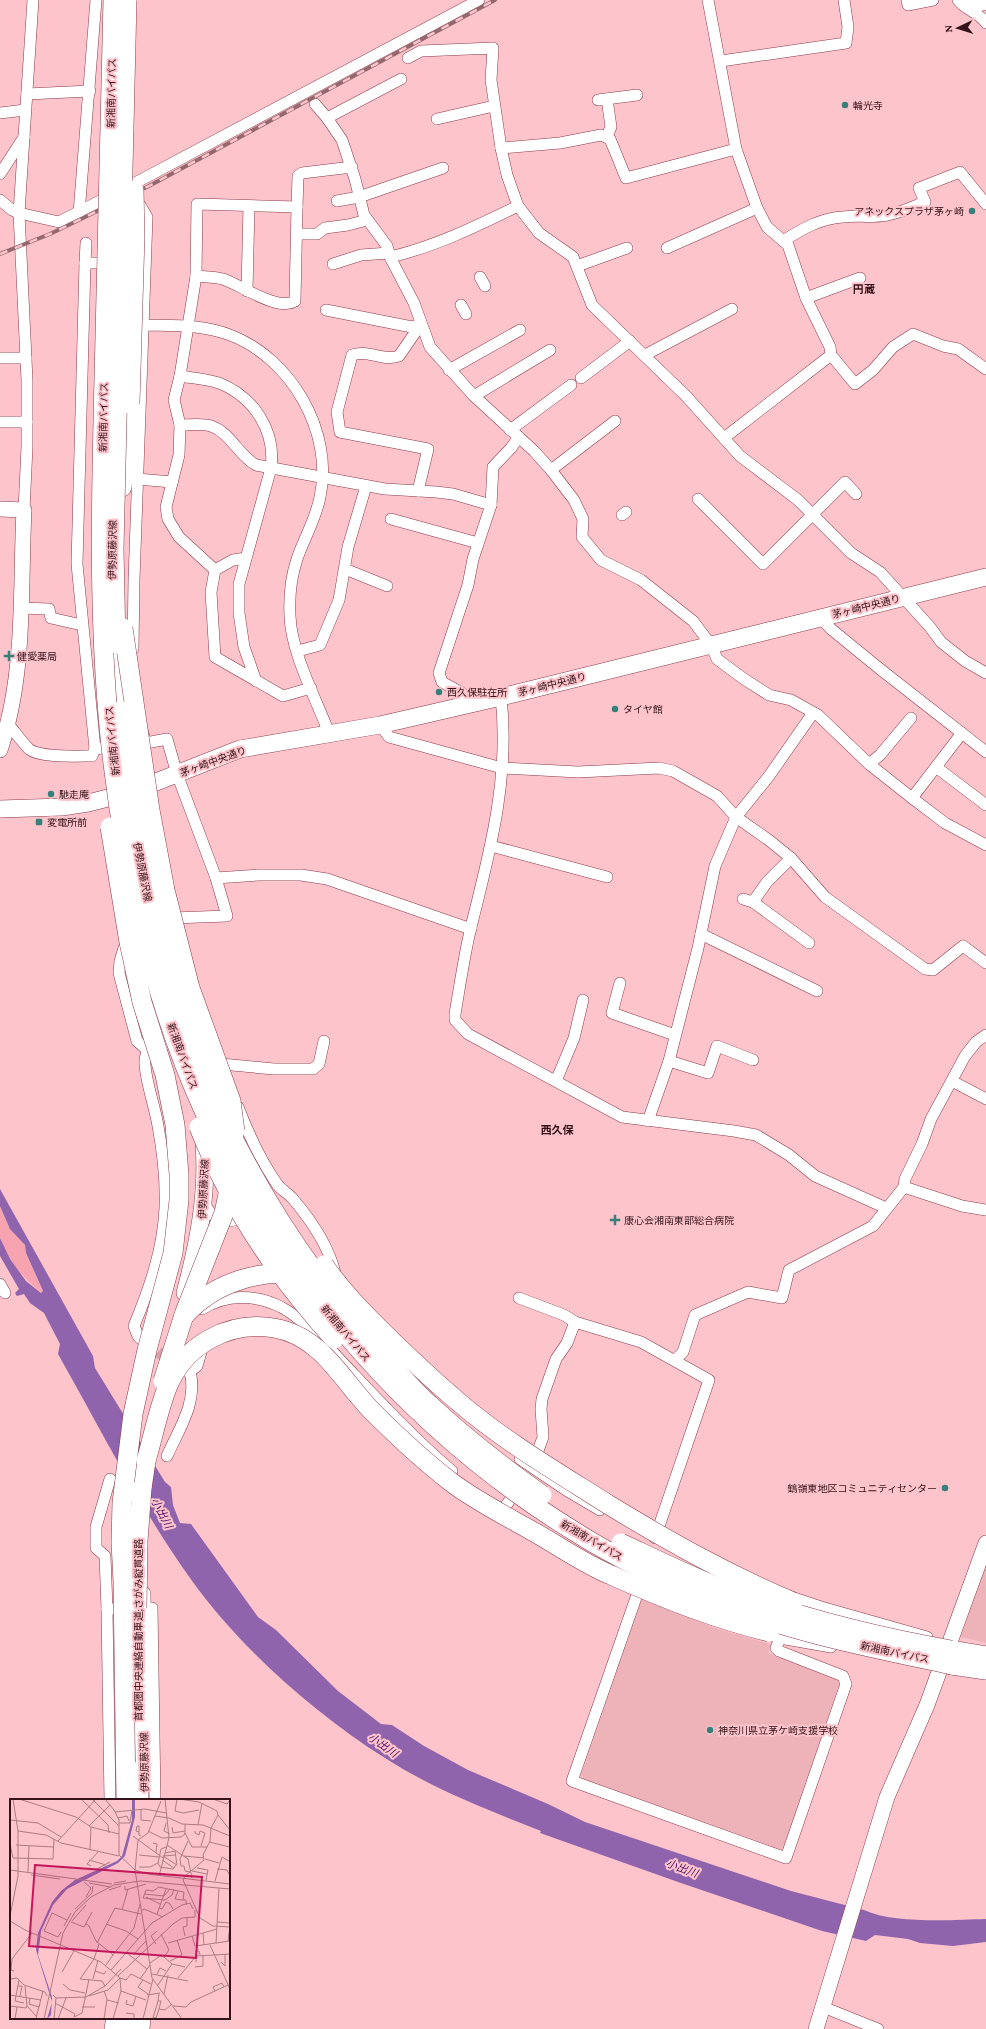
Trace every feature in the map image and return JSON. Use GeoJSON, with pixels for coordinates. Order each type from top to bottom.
{"type":"FeatureCollection","features":[{"type":"Feature","properties":{"kind":"highway"},"geometry":{"type":"LineString","coordinates":[[113,0],[105,79],[95,278],[94,416],[110,549],[130,683],[150,810],[165,890],[190,988],[231,1101],[235,1138],[233,1176],[224,1213],[176,1339],[155,1413],[155,1457]]}},
{"type":"Feature","properties":{"kind":"highway","name":"新湘南バイパス"},"geometry":{"type":"LineString","coordinates":[[113,0],[100,550],[104,658],[117,791],[133,880],[149,948],[182,1056],[219,1142],[257,1198]]}},
{"type":"Feature","properties":{"kind":"highway","name":"新湘南バイパス"},"geometry":{"type":"LineString","coordinates":[[127,0],[110,549],[123,727],[134,813],[149,892],[173,983],[203,1072],[275,1239],[323,1306],[406,1400],[430,1424],[470,1458],[532,1504],[600,1546],[721,1604],[795,1628],[949,1656],[986,1656]]}},
{"type":"Feature","properties":{"kind":"highway"},"geometry":{"type":"LineString","coordinates":[[110,549],[126,457],[130,417],[135,236],[133,159],[126,55]]}},
{"type":"Feature","properties":{"kind":"highway"},"geometry":{"type":"LineString","coordinates":[[102,468],[97,501],[95,668],[102,765],[129,942],[142,1002],[165,1075],[175,1125],[180,1175],[180,1200],[173,1253],[142,1371],[128,1451],[122,1503],[121,1542],[123,1581]]}},
{"type":"Feature","properties":{"kind":"highway"},"geometry":{"type":"LineString","coordinates":[[137,924],[164,1035],[208,1151],[237,1209],[275,1266],[316,1318],[404,1416],[434,1444],[563,1540],[635,1586]]}},
{"type":"Feature","properties":{"kind":"highway"},"geometry":{"type":"LineString","coordinates":[[177,1006],[246,1146],[282,1205],[327,1269],[370,1319],[456,1400],[552,1469],[650,1534],[794,1602],[949,1656]]}},
{"type":"Feature","properties":{"kind":"highway"},"geometry":{"type":"LineString","coordinates":[[123,1581],[130,1488],[136,1442],[149,1382],[158,1356],[170,1334],[185,1315],[199,1302],[231,1284],[246,1278],[269,1274],[296,1274],[310,1276],[335,1284],[355,1294],[385,1317],[465,1396],[532,1444],[612,1494],[650,1534]]}},
{"type":"Feature","properties":{"kind":"highway"},"geometry":{"type":"LineString","coordinates":[[155,1457],[168,1388],[174,1374],[192,1351],[213,1337],[234,1329],[256,1326],[274,1328],[292,1333],[317,1348],[342,1373],[372,1412],[452,1482],[485,1503],[609,1575],[693,1609],[737,1624],[864,1651],[949,1656]]}},
{"type":"Feature","properties":{"kind":"highway","name":"首都圏中央連絡自動車道;さがみ縦貫道路"},"geometry":{"type":"LineString","coordinates":[[139,1799],[137,1565],[140,1508],[155,1457]]}},
{"type":"Feature","properties":{"kind":"highway","name":"首都圏中央連絡自動車道;さがみ縦貫道路"},"geometry":{"type":"LineString","coordinates":[[123,1581],[126,1799]]}},
{"type":"Feature","properties":{"kind":"highway","name":"新湘南バイパス"},"geometry":{"type":"LineString","coordinates":[[949,1656],[986,1670]]}},
{"type":"Feature","properties":{"kind":"highway"},"geometry":{"type":"LineString","coordinates":[[114,2029],[116,2019]]}},
{"type":"Feature","properties":{"kind":"highway"},"geometry":{"type":"LineString","coordinates":[[127,2029],[128,2019]]}},
{"type":"Feature","properties":{"kind":"main road"},"geometry":{"type":"LineString","coordinates":[[116,0],[117,124],[124,0]]}},
{"type":"Feature","properties":{"kind":"main road","name":"伊勢原藤沢線"},"geometry":{"type":"LineString","coordinates":[[113,279],[110,549],[107,658],[114,747],[158,944],[194,1066],[202,1114],[206,1167],[204,1202],[195,1257],[164,1385],[144,1531],[142,1581],[144,1799]]}},
{"type":"Feature","properties":{"kind":"main road","name":"伊勢原藤沢線"},"geometry":{"type":"LineString","coordinates":[[110,549],[114,667],[124,794],[126,857],[137,924]]}},
{"type":"Feature","properties":{"kind":"main road","name":"茅ヶ崎中央通り"},"geometry":{"type":"LineString","coordinates":[[0,809],[62,807],[88,803],[124,794],[240,749],[380,725],[501,697],[986,577]]}},
{"type":"Feature","properties":{"kind":"main road","name":"伊勢原藤沢線"},"geometry":{"type":"LineString","coordinates":[[130,1799],[128,1501],[137,1418],[146,1371],[172,1275],[181,1225],[184,1172],[180,1122],[164,1035]]}},
{"type":"Feature","properties":{"kind":"main road"},"geometry":{"type":"LineString","coordinates":[[118,2029],[120,2019]]}},
{"type":"Feature","properties":{"kind":"main road"},"geometry":{"type":"LineString","coordinates":[[131,2029],[132,2019]]}},
{"type":"Feature","properties":{"kind":"street"},"geometry":{"type":"LineString","coordinates":[[0,750],[8,725],[17,672],[20,608],[27,422],[26,358],[19,213],[33,0]]}},
{"type":"Feature","properties":{"kind":"street"},"geometry":{"type":"LineString","coordinates":[[79,212],[90,91],[96,0]]}},
{"type":"Feature","properties":{"kind":"street"},"geometry":{"type":"LineString","coordinates":[[0,200],[12,210],[19,213],[59,222],[479,0]]}},
{"type":"Feature","properties":{"kind":"street"},"geometry":{"type":"LineString","coordinates":[[708,0],[721,61],[727,104],[736,149],[757,208],[767,227],[788,245],[806,298],[830,347],[831,355],[855,384],[873,370],[893,347],[913,334],[943,346],[958,349],[986,369]]}},
{"type":"Feature","properties":{"kind":"street"},"geometry":{"type":"LineString","coordinates":[[721,61],[846,43],[848,27],[844,0]]}},
{"type":"Feature","properties":{"kind":"street"},"geometry":{"type":"LineString","coordinates":[[907,0],[908,6],[933,0]]}},
{"type":"Feature","properties":{"kind":"street"},"geometry":{"type":"LineString","coordinates":[[958,0],[963,6],[978,14],[986,23]]}},
{"type":"Feature","properties":{"kind":"street"},"geometry":{"type":"LineString","coordinates":[[966,0],[980,6],[986,4]]}},
{"type":"Feature","properties":{"kind":"street"},"geometry":{"type":"LineString","coordinates":[[408,58],[421,51],[493,48],[491,80],[494,106],[507,175],[518,206],[540,233],[573,257],[592,305],[645,355],[740,456],[798,500],[851,553],[880,572],[930,628],[940,642],[964,662],[986,673]]}},
{"type":"Feature","properties":{"kind":"street"},"geometry":{"type":"LineString","coordinates":[[327,118],[401,79]]}},
{"type":"Feature","properties":{"kind":"street"},"geometry":{"type":"LineString","coordinates":[[26,94],[90,91]]}},
{"type":"Feature","properties":{"kind":"street"},"geometry":{"type":"LineString","coordinates":[[607,136],[611,127],[602,99],[637,95]]}},
{"type":"Feature","properties":{"kind":"street"},"geometry":{"type":"LineString","coordinates":[[315,104],[327,118],[342,140],[352,167],[359,197],[367,220],[376,229],[387,246],[389,255],[414,303],[430,347],[449,370],[474,396],[519,437],[550,470],[574,500],[582,519],[582,537],[601,560],[641,580],[693,621],[711,645],[718,659],[744,679],[769,695],[791,700],[813,713],[869,764],[912,798],[946,823],[984,841]]}},
{"type":"Feature","properties":{"kind":"street"},"geometry":{"type":"LineString","coordinates":[[438,119],[494,106]]}},
{"type":"Feature","properties":{"kind":"street"},"geometry":{"type":"LineString","coordinates":[[0,113],[26,110]]}},
{"type":"Feature","properties":{"kind":"street"},"geometry":{"type":"LineString","coordinates":[[501,148],[560,143],[601,135],[607,136],[610,139],[626,178],[736,149]]}},
{"type":"Feature","properties":{"kind":"street"},"geometry":{"type":"LineString","coordinates":[[0,174],[24,137]]}},
{"type":"Feature","properties":{"kind":"street"},"geometry":{"type":"LineString","coordinates":[[196,276],[223,279],[276,302],[291,304],[295,302],[298,176],[302,173],[352,167]]}},
{"type":"Feature","properties":{"kind":"street"},"geometry":{"type":"LineString","coordinates":[[337,201],[359,197],[443,168]]}},
{"type":"Feature","properties":{"kind":"street"},"geometry":{"type":"LineString","coordinates":[[783,241],[802,229],[829,219],[887,215],[901,211],[924,202],[919,188],[960,172],[986,204]]}},
{"type":"Feature","properties":{"kind":"street"},"geometry":{"type":"LineString","coordinates":[[215,570],[179,537],[168,519],[166,507],[179,455],[180,425],[174,400],[180,376],[196,276],[197,204],[297,207]]}},
{"type":"Feature","properties":{"kind":"street"},"geometry":{"type":"LineString","coordinates":[[140,205],[147,217],[137,479],[133,664],[144,739],[146,743],[150,744],[167,739],[177,774],[216,878],[228,916],[173,918]]}},
{"type":"Feature","properties":{"kind":"street"},"geometry":{"type":"LineString","coordinates":[[248,291],[249,206]]}},
{"type":"Feature","properties":{"kind":"street"},"geometry":{"type":"LineString","coordinates":[[333,264],[361,255],[389,255],[407,253],[474,228],[518,206]]}},
{"type":"Feature","properties":{"kind":"street"},"geometry":{"type":"LineString","coordinates":[[667,248],[757,208]]}},
{"type":"Feature","properties":{"kind":"street"},"geometry":{"type":"LineString","coordinates":[[297,234],[317,234],[325,228],[348,225],[367,220]]}},
{"type":"Feature","properties":{"kind":"street"},"geometry":{"type":"LineString","coordinates":[[8,725],[30,750],[38,753],[70,756],[92,756],[96,749],[82,625],[77,564],[86,243]]}},
{"type":"Feature","properties":{"kind":"street"},"geometry":{"type":"LineString","coordinates":[[577,266],[628,248]]}},
{"type":"Feature","properties":{"kind":"street"},"geometry":{"type":"LineString","coordinates":[[85,263],[145,263]]}},
{"type":"Feature","properties":{"kind":"street"},"geometry":{"type":"LineString","coordinates":[[806,298],[860,278]]}},
{"type":"Feature","properties":{"kind":"street"},"geometry":{"type":"LineString","coordinates":[[645,355],[732,309]]}},
{"type":"Feature","properties":{"kind":"street"},"geometry":{"type":"LineString","coordinates":[[326,310],[412,327],[421,324]]}},
{"type":"Feature","properties":{"kind":"street"},"geometry":{"type":"LineString","coordinates":[[418,491],[428,450],[340,432],[337,412],[352,356],[363,353],[394,358],[399,356],[421,324]]}},
{"type":"Feature","properties":{"kind":"street"},"geometry":{"type":"LineString","coordinates":[[143,325],[188,326],[213,329],[245,342],[261,353],[291,382],[304,401],[312,418],[322,457],[321,495],[316,513],[297,558],[292,579],[290,617],[298,651],[329,733]]}},
{"type":"Feature","properties":{"kind":"street"},"geometry":{"type":"LineString","coordinates":[[449,370],[520,330]]}},
{"type":"Feature","properties":{"kind":"street"},"geometry":{"type":"LineString","coordinates":[[581,378],[630,342]]}},
{"type":"Feature","properties":{"kind":"street"},"geometry":{"type":"LineString","coordinates":[[474,396],[550,350]]}},
{"type":"Feature","properties":{"kind":"street"},"geometry":{"type":"LineString","coordinates":[[724,438],[831,355]]}},
{"type":"Feature","properties":{"kind":"street"},"geometry":{"type":"LineString","coordinates":[[0,358],[26,358]]}},
{"type":"Feature","properties":{"kind":"street"},"geometry":{"type":"LineString","coordinates":[[180,376],[219,383],[242,396],[258,411],[266,427],[270,440],[273,456],[272,468],[239,584],[239,613],[244,647],[256,681]]}},
{"type":"Feature","properties":{"kind":"street"},"geometry":{"type":"LineString","coordinates":[[510,430],[571,385]]}},
{"type":"Feature","properties":{"kind":"street"},"geometry":{"type":"LineString","coordinates":[[550,470],[615,421]]}},
{"type":"Feature","properties":{"kind":"street"},"geometry":{"type":"LineString","coordinates":[[0,422],[27,422]]}},
{"type":"Feature","properties":{"kind":"street"},"geometry":{"type":"LineString","coordinates":[[180,425],[203,425],[217,429],[229,438],[246,459],[256,465],[399,491],[453,494],[491,504]]}},
{"type":"Feature","properties":{"kind":"street"},"geometry":{"type":"LineString","coordinates":[[469,704],[462,693],[445,685],[440,678],[439,673],[468,585],[478,543],[491,504],[493,467],[519,437]]}},
{"type":"Feature","properties":{"kind":"street"},"geometry":{"type":"LineString","coordinates":[[137,479],[172,482]]}},
{"type":"Feature","properties":{"kind":"street"},"geometry":{"type":"LineString","coordinates":[[698,499],[763,564],[811,514],[845,482],[856,494]]}},
{"type":"Feature","properties":{"kind":"street"},"geometry":{"type":"LineString","coordinates":[[298,651],[320,645],[339,600],[348,547],[366,486]]}},
{"type":"Feature","properties":{"kind":"street"},"geometry":{"type":"LineString","coordinates":[[0,509],[24,510]]}},
{"type":"Feature","properties":{"kind":"street"},"geometry":{"type":"LineString","coordinates":[[391,518],[478,543]]}},
{"type":"Feature","properties":{"kind":"street"},"geometry":{"type":"LineString","coordinates":[[215,570],[233,560],[246,558]]}},
{"type":"Feature","properties":{"kind":"street"},"geometry":{"type":"LineString","coordinates":[[345,569],[387,586]]}},
{"type":"Feature","properties":{"kind":"street"},"geometry":{"type":"LineString","coordinates":[[215,570],[211,592],[215,657],[283,696],[311,688]]}},
{"type":"Feature","properties":{"kind":"street"},"geometry":{"type":"LineString","coordinates":[[20,608],[49,609],[51,618],[82,625]]}},
{"type":"Feature","properties":{"kind":"street"},"geometry":{"type":"LineString","coordinates":[[820,617],[830,629],[873,664],[986,752]]}},
{"type":"Feature","properties":{"kind":"street"},"geometry":{"type":"LineString","coordinates":[[114,667],[133,664]]}},
{"type":"Feature","properties":{"kind":"street"},"geometry":{"type":"LineString","coordinates":[[501,697],[503,717],[500,797],[492,846],[471,929],[455,1020],[468,1034],[622,1117],[734,1131],[756,1136],[789,1155],[815,1176],[886,1208]]}},
{"type":"Feature","properties":{"kind":"street"},"geometry":{"type":"LineString","coordinates":[[648,1121],[669,1061],[701,934],[715,866],[736,817],[769,776],[813,713]]}},
{"type":"Feature","properties":{"kind":"street"},"geometry":{"type":"LineString","coordinates":[[869,764],[880,755],[911,718]]}},
{"type":"Feature","properties":{"kind":"street"},"geometry":{"type":"LineString","coordinates":[[380,725],[389,737],[502,768],[578,772],[659,768],[673,771],[716,796],[736,817],[791,858],[825,896],[924,969],[933,970],[962,946],[986,963]]}},
{"type":"Feature","properties":{"kind":"street"},"geometry":{"type":"LineString","coordinates":[[912,798],[962,733]]}},
{"type":"Feature","properties":{"kind":"street"},"geometry":{"type":"LineString","coordinates":[[96,749],[114,747]]}},
{"type":"Feature","properties":{"kind":"street"},"geometry":{"type":"LineString","coordinates":[[936,767],[986,805]]}},
{"type":"Feature","properties":{"kind":"street"},"geometry":{"type":"LineString","coordinates":[[108,845],[124,948],[135,1003],[138,1013],[140,1012]]}},
{"type":"Feature","properties":{"kind":"street"},"geometry":{"type":"LineString","coordinates":[[492,846],[607,877]]}},
{"type":"Feature","properties":{"kind":"street"},"geometry":{"type":"LineString","coordinates":[[110,859],[126,857]]}},
{"type":"Feature","properties":{"kind":"street"},"geometry":{"type":"LineString","coordinates":[[791,858],[748,901],[809,943]]}},
{"type":"Feature","properties":{"kind":"street"},"geometry":{"type":"LineString","coordinates":[[216,878],[259,875],[301,875],[327,879],[471,929]]}},
{"type":"Feature","properties":{"kind":"street"},"geometry":{"type":"LineString","coordinates":[[146,894],[166,893],[194,995],[247,1130],[277,1185],[292,1198],[326,1246],[332,1260],[337,1281],[337,1290]]}},
{"type":"Feature","properties":{"kind":"street"},"geometry":{"type":"LineString","coordinates":[[701,934],[817,991]]}},
{"type":"Feature","properties":{"kind":"street"},"geometry":{"type":"LineString","coordinates":[[124,948],[120,961],[119,973],[137,1041],[147,1050]]}},
{"type":"Feature","properties":{"kind":"street"},"geometry":{"type":"LineString","coordinates":[[620,983],[612,1013],[675,1035]]}},
{"type":"Feature","properties":{"kind":"street"},"geometry":{"type":"LineString","coordinates":[[556,1081],[574,1038],[583,1000]]}},
{"type":"Feature","properties":{"kind":"street"},"geometry":{"type":"LineString","coordinates":[[142,1340],[135,1331],[134,1326],[149,1289],[162,1244],[165,1208],[164,1175],[158,1126],[145,1063],[147,1050],[164,1035]]}},
{"type":"Feature","properties":{"kind":"street"},"geometry":{"type":"LineString","coordinates":[[675,1360],[683,1352],[695,1315],[748,1292],[782,1298],[789,1270],[873,1226],[904,1187],[905,1179],[922,1144],[931,1119],[965,1056],[976,1042],[986,1035]]}},
{"type":"Feature","properties":{"kind":"street"},"geometry":{"type":"LineString","coordinates":[[221,1064],[313,1069],[319,1064],[324,1041]]}},
{"type":"Feature","properties":{"kind":"street"},"geometry":{"type":"LineString","coordinates":[[669,1061],[708,1073],[717,1046],[753,1060]]}},
{"type":"Feature","properties":{"kind":"street"},"geometry":{"type":"LineString","coordinates":[[952,1082],[986,1099]]}},
{"type":"Feature","properties":{"kind":"street"},"geometry":{"type":"LineString","coordinates":[[904,1187],[962,1206],[986,1210]]}},
{"type":"Feature","properties":{"kind":"street"},"geometry":{"type":"LineString","coordinates":[[204,1202],[209,1213],[216,1219],[229,1222],[254,1213],[261,1212],[267,1215],[314,1283],[337,1290],[390,1348],[467,1420],[532,1468],[566,1490],[650,1534],[709,1380],[694,1373],[675,1360],[641,1342],[575,1322],[564,1315],[519,1298]]}},
{"type":"Feature","properties":{"kind":"street"},"geometry":{"type":"LineString","coordinates":[[162,1244],[172,1275]]}},
{"type":"Feature","properties":{"kind":"street"},"geometry":{"type":"LineString","coordinates":[[174,1343],[198,1312],[212,1303],[242,1297],[256,1298],[281,1307],[308,1327],[389,1413],[432,1454],[502,1511],[609,1575],[672,1604],[780,1638],[949,1656],[986,1650]]}},
{"type":"Feature","properties":{"kind":"street"},"geometry":{"type":"LineString","coordinates":[[155,1457],[170,1439],[188,1412],[193,1382],[187,1371],[198,1366],[201,1347],[214,1329],[232,1321],[260,1321],[292,1326],[322,1341]]}},
{"type":"Feature","properties":{"kind":"street"},"geometry":{"type":"LineString","coordinates":[[502,1511],[532,1468],[543,1437],[541,1409],[542,1399],[556,1359],[567,1343],[575,1322]]}},
{"type":"Feature","properties":{"kind":"street"},"geometry":{"type":"LineString","coordinates":[[357,1378],[390,1348]]}},
{"type":"Feature","properties":{"kind":"street"},"geometry":{"type":"LineString","coordinates":[[110,1479],[96,1527],[96,1548],[105,1556],[110,1609],[110,1799]]}},
{"type":"Feature","properties":{"kind":"street"},"geometry":{"type":"LineString","coordinates":[[816,2029],[887,1797],[949,1656],[986,1543]]}},
{"type":"Feature","properties":{"kind":"street"},"geometry":{"type":"LineString","coordinates":[[635,1586],[572,1781],[786,1858],[846,1684],[843,1676],[779,1652],[776,1648],[780,1638]]}},
{"type":"Feature","properties":{"kind":"street"},"geometry":{"type":"LineString","coordinates":[[148,1608],[152,1608],[155,1799]]}},
{"type":"Feature","properties":{"kind":"street"},"geometry":{"type":"LineString","coordinates":[[949,1656],[986,1673]]}},
{"type":"Feature","properties":{"kind":"street"},"geometry":{"type":"LineString","coordinates":[[823,2007],[878,2029]]}},
{"type":"Feature","properties":{"kind":"street"},"geometry":{"type":"LineString","coordinates":[[144,2029],[145,2019]]}},
{"type":"Feature","properties":{"kind":"shaded area"},"geometry":{"type":"Polygon","coordinates":[[[0,1206],[25,1245],[26,1253],[43,1292],[42,1293],[29,1282],[17,1268],[3,1246],[0,1238],[0,1206]]]}},
{"type":"Feature","properties":{"kind":"shaded area"},"geometry":{"type":"Polygon","coordinates":[[[986,1565],[986,1643],[961,1637],[986,1565]]]}},
{"type":"Feature","properties":{"kind":"shaded area","name":"神奈川県立茅ケ崎支援学校"},"geometry":{"type":"Polygon","coordinates":[[[642,1599],[718,1629],[770,1644],[771,1646],[768,1653],[838,1680],[839,1684],[784,1848],[780,1849],[583,1779],[581,1775],[642,1599]]]}},
{"type":"Feature","properties":{"kind":"water","name":"小出川"},"geometry":{"type":"Polygon","coordinates":[[[0,1189],[93,1356],[95,1368],[165,1482],[171,1487],[173,1505],[180,1523],[191,1524],[258,1617],[276,1630],[338,1691],[381,1724],[392,1725],[424,1746],[468,1770],[548,1804],[585,1822],[791,1891],[876,1914],[924,1920],[986,1919],[986,1942],[953,1946],[920,1943],[908,1939],[875,1935],[866,1941],[822,1931],[540,1833],[541,1831],[422,1780],[385,1758],[331,1721],[279,1677],[231,1629],[190,1578],[154,1524],[58,1354],[60,1344],[44,1313],[30,1303],[24,1294],[17,1296],[15,1293],[19,1289],[0,1256],[0,1238],[10,1259],[26,1281],[41,1293],[43,1291],[26,1253],[25,1245],[10,1229],[0,1206],[0,1189]]]}},
{"type":"Feature","properties":{"kind":"tunnel"},"geometry":{"type":"LineString","coordinates":[[145,1342],[173,1363]]}},
{"type":"Feature","properties":{"kind":"railway"},"geometry":{"type":"LineString","coordinates":[[0,254],[50,234],[149,186],[495,0]]}},
{"type":"Feature","properties":{"kind":"place","name":"輪光寺"},"geometry":{"type":"Point","coordinates":[845,105]}},
{"type":"Feature","properties":{"kind":"place","name":"アネックスプラザ茅ヶ崎"},"geometry":{"type":"Point","coordinates":[972,211]}},
{"type":"Feature","properties":{"kind":"place","name":"健愛薬局"},"geometry":{"type":"Point","coordinates":[9,656]}},
{"type":"Feature","properties":{"kind":"place","name":"西久保駐在所"},"geometry":{"type":"Point","coordinates":[439,692]}},
{"type":"Feature","properties":{"kind":"place","name":"タイヤ館"},"geometry":{"type":"Point","coordinates":[615,709]}},
{"type":"Feature","properties":{"kind":"place","name":"馳走庵"},"geometry":{"type":"Point","coordinates":[51,794]}},
{"type":"Feature","properties":{"kind":"place","name":"変電所前"},"geometry":{"type":"Point","coordinates":[39,822]}},
{"type":"Feature","properties":{"kind":"place","name":"康心会湘南東部総合病院"},"geometry":{"type":"Point","coordinates":[615,1220]}},
{"type":"Feature","properties":{"kind":"place","name":"鶴嶺東地区コミュニティセンター"},"geometry":{"type":"Point","coordinates":[945,1488]}},
{"type":"Feature","properties":{"kind":"place","name":"神奈川県立茅ケ崎支援学校"},"geometry":{"type":"Point","coordinates":[710,1730]}},
{"type":"Feature","properties":{"kind":"district","name":"円蔵"},"geometry":{"type":"Point","coordinates":[864,289]}},
{"type":"Feature","properties":{"kind":"district","name":"西久保"},"geometry":{"type":"Point","coordinates":[557,1130]}}]}
